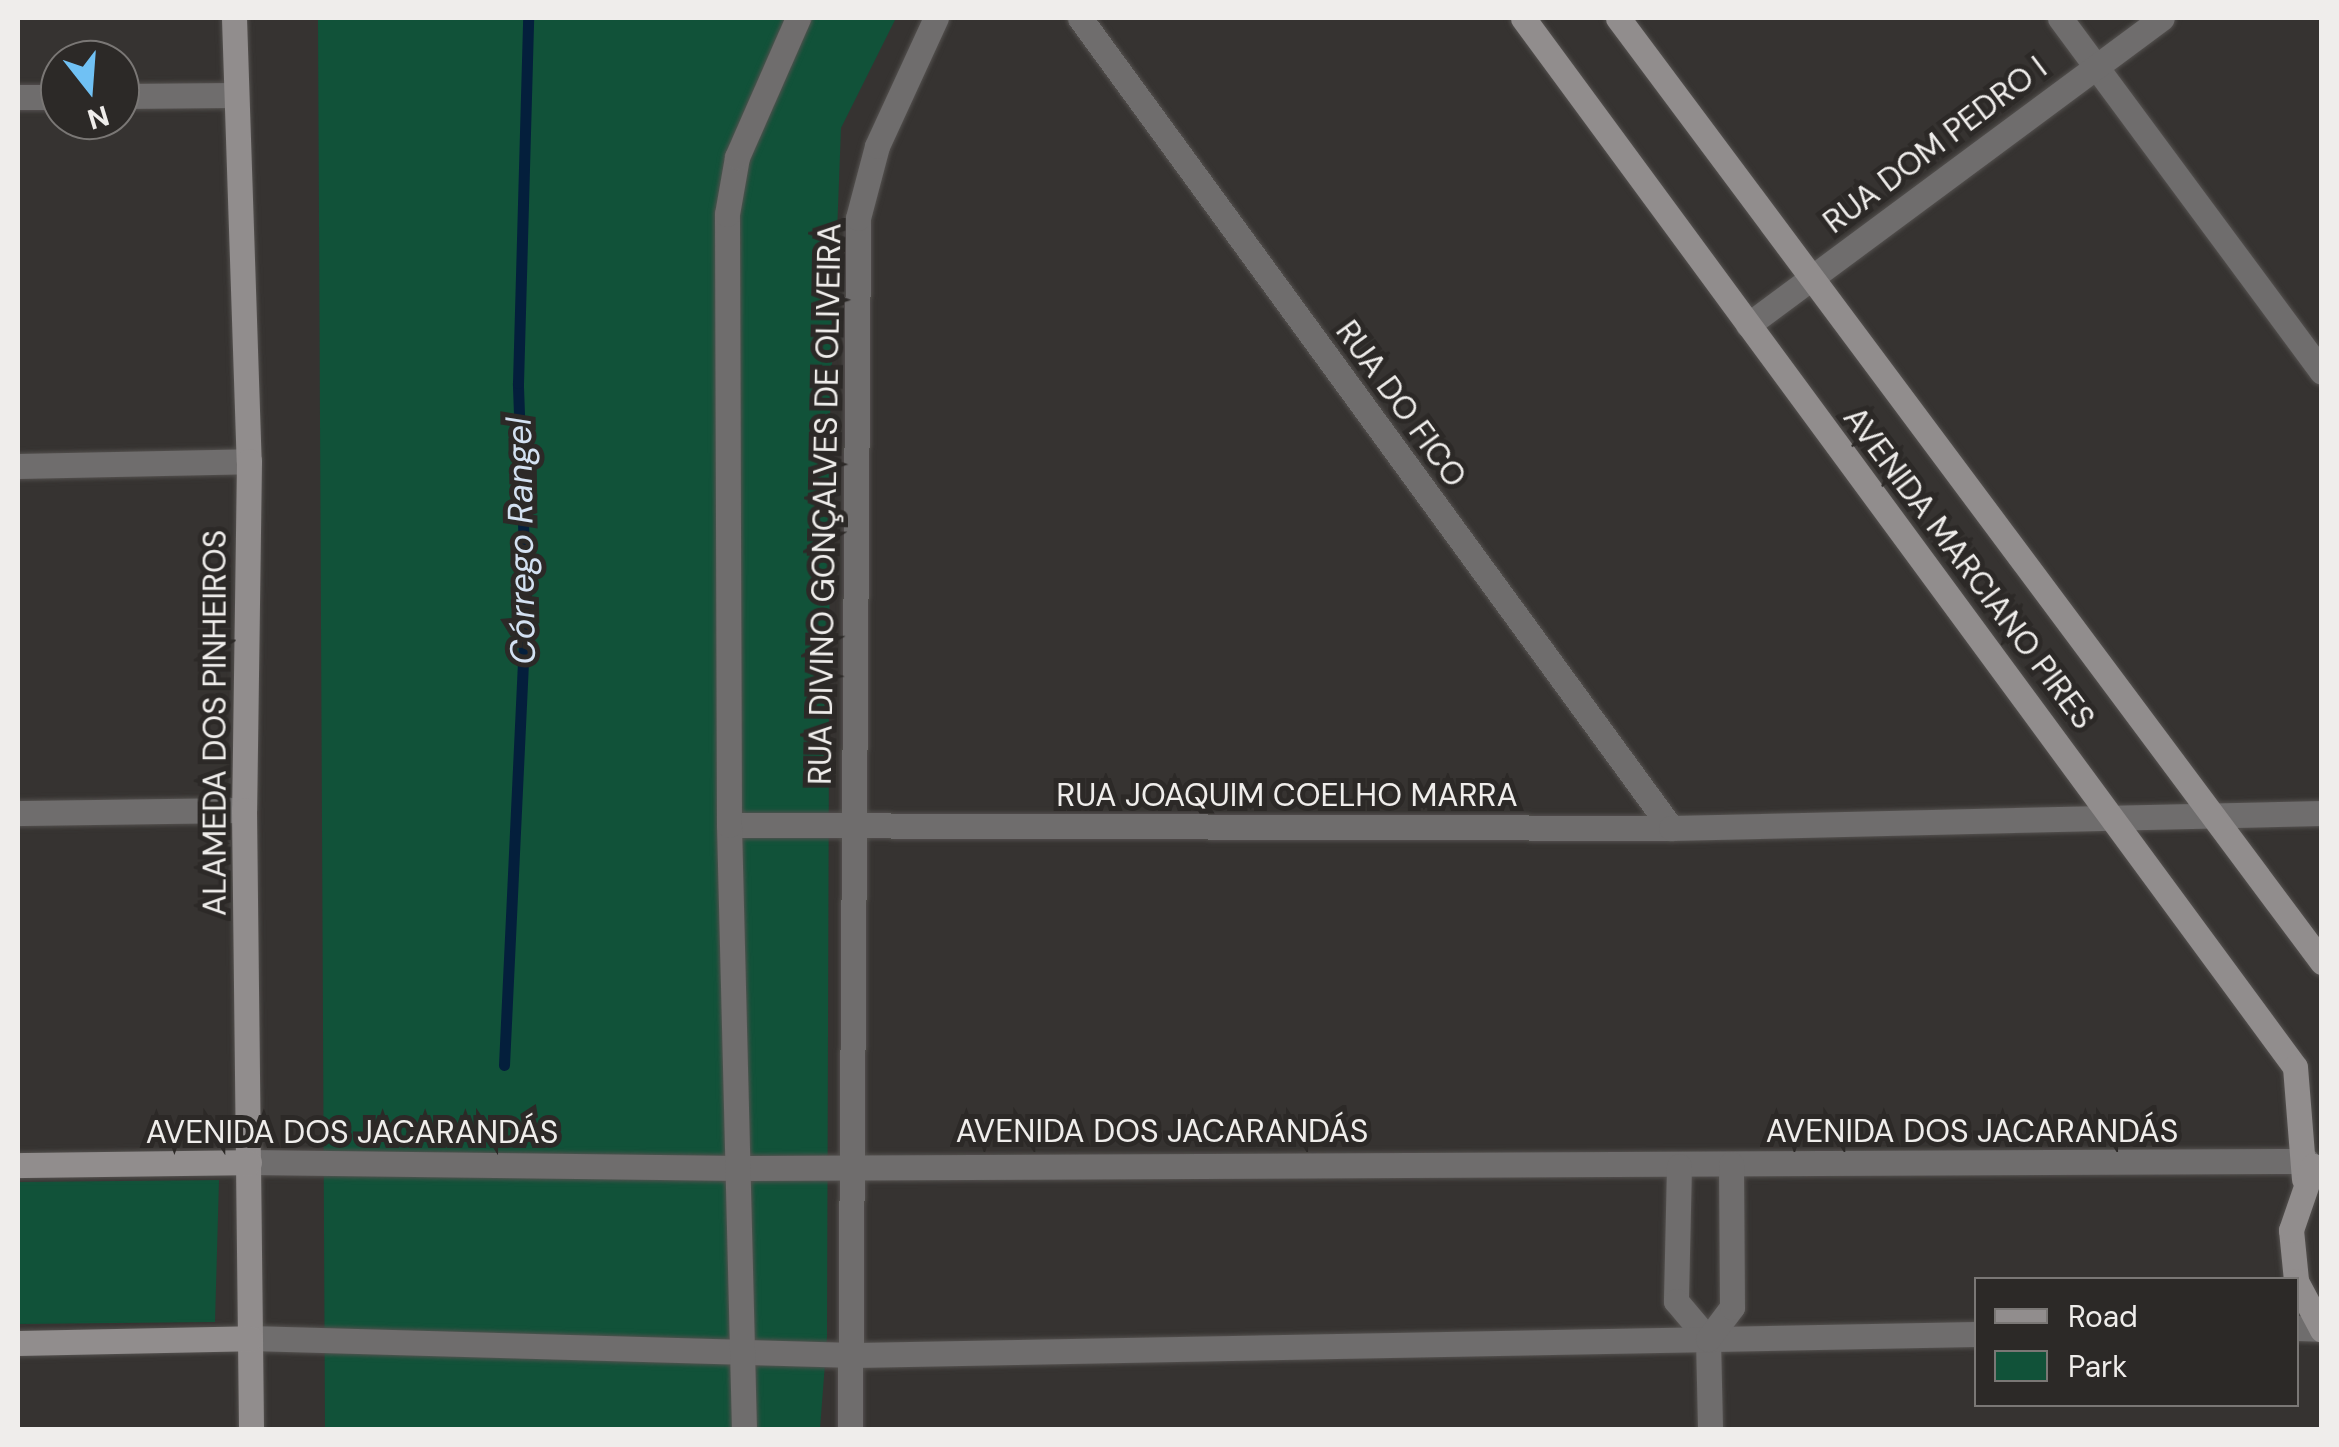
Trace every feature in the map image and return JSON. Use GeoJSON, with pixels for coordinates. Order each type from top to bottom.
{"type":"FeatureCollection","features":[{"type":"Feature","properties":{"kind":"street","name":"ALAMEDA DOS PINHEIROS"},"geometry":{"type":"LineString","coordinates":[[234,18],[249,461],[244,810],[251,1430]]}},
{"type":"Feature","properties":{"kind":"street"},"geometry":{"type":"LineString","coordinates":[[744,1430],[729,824],[727,214],[737,158],[798,18]]}},
{"type":"Feature","properties":{"kind":"street","name":"RUA DIVINO GONÇALVES DE OLIVEIRA"},"geometry":{"type":"LineString","coordinates":[[854,827],[858,218],[877,146],[936,18]]}},
{"type":"Feature","properties":{"kind":"street","name":"RUA DO FICO"},"geometry":{"type":"LineString","coordinates":[[1080,18],[1671,828]]}},
{"type":"Feature","properties":{"kind":"street","name":"AVENIDA MARCIANO PIRES"},"geometry":{"type":"LineString","coordinates":[[1523,18],[2112,814],[2295,1068],[2311,1165]]}},
{"type":"Feature","properties":{"kind":"street","name":"AVENIDA MARCIANO PIRES"},"geometry":{"type":"LineString","coordinates":[[1618,18],[2322,962]]}},
{"type":"Feature","properties":{"kind":"street"},"geometry":{"type":"LineString","coordinates":[[2060,18],[2322,372]]}},
{"type":"Feature","properties":{"kind":"street","name":"RUA DOM PEDRO I"},"geometry":{"type":"LineString","coordinates":[[1748,325],[2162,18]]}},
{"type":"Feature","properties":{"kind":"street"},"geometry":{"type":"LineString","coordinates":[[140,96],[234,95]]}},
{"type":"Feature","properties":{"kind":"street"},"geometry":{"type":"LineString","coordinates":[[18,466],[249,461]]}},
{"type":"Feature","properties":{"kind":"street"},"geometry":{"type":"LineString","coordinates":[[18,813],[244,810]]}},
{"type":"Feature","properties":{"kind":"street","name":"RUA JOAQUIM COELHO MARRA"},"geometry":{"type":"LineString","coordinates":[[729,824],[1671,828],[2112,814],[2322,813]]}},
{"type":"Feature","properties":{"kind":"street"},"geometry":{"type":"LineString","coordinates":[[850,1430],[854,1355],[854,827]]}},
{"type":"Feature","properties":{"kind":"street","name":"AVENIDA DOS JACARANDÁS"},"geometry":{"type":"LineString","coordinates":[[18,1164],[249,1162],[740,1168],[2311,1165]]}},
{"type":"Feature","properties":{"kind":"street"},"geometry":{"type":"LineString","coordinates":[[1710,1430],[1708,1339],[1732,1307],[1732,1164]]}},
{"type":"Feature","properties":{"kind":"street"},"geometry":{"type":"LineString","coordinates":[[2296,1277],[2291,1230],[2311,1165]]}},
{"type":"Feature","properties":{"kind":"street"},"geometry":{"type":"LineString","coordinates":[[1679,1166],[1676,1301],[1708,1339]]}},
{"type":"Feature","properties":{"kind":"street"},"geometry":{"type":"LineString","coordinates":[[2299,1286],[2321,1330]]}},
{"type":"Feature","properties":{"kind":"street"},"geometry":{"type":"LineString","coordinates":[[18,1343],[250,1338],[854,1355],[1974,1334]]}},
{"type":"Feature","properties":{"kind":"green space"},"geometry":{"type":"Polygon","coordinates":[[[318,18],[896,18],[841,128],[830,417],[827,1337],[820,1429],[325,1429],[318,18]]]}},
{"type":"Feature","properties":{"kind":"green space"},"geometry":{"type":"Polygon","coordinates":[[[219,1180],[215,1322],[18,1324],[18,1182],[219,1180]]]}},
{"type":"Feature","properties":{"kind":"waterway","name":"Córrego Rangel"},"geometry":{"type":"LineString","coordinates":[[504,1065],[526,605],[518,383],[528,18]]}}]}
